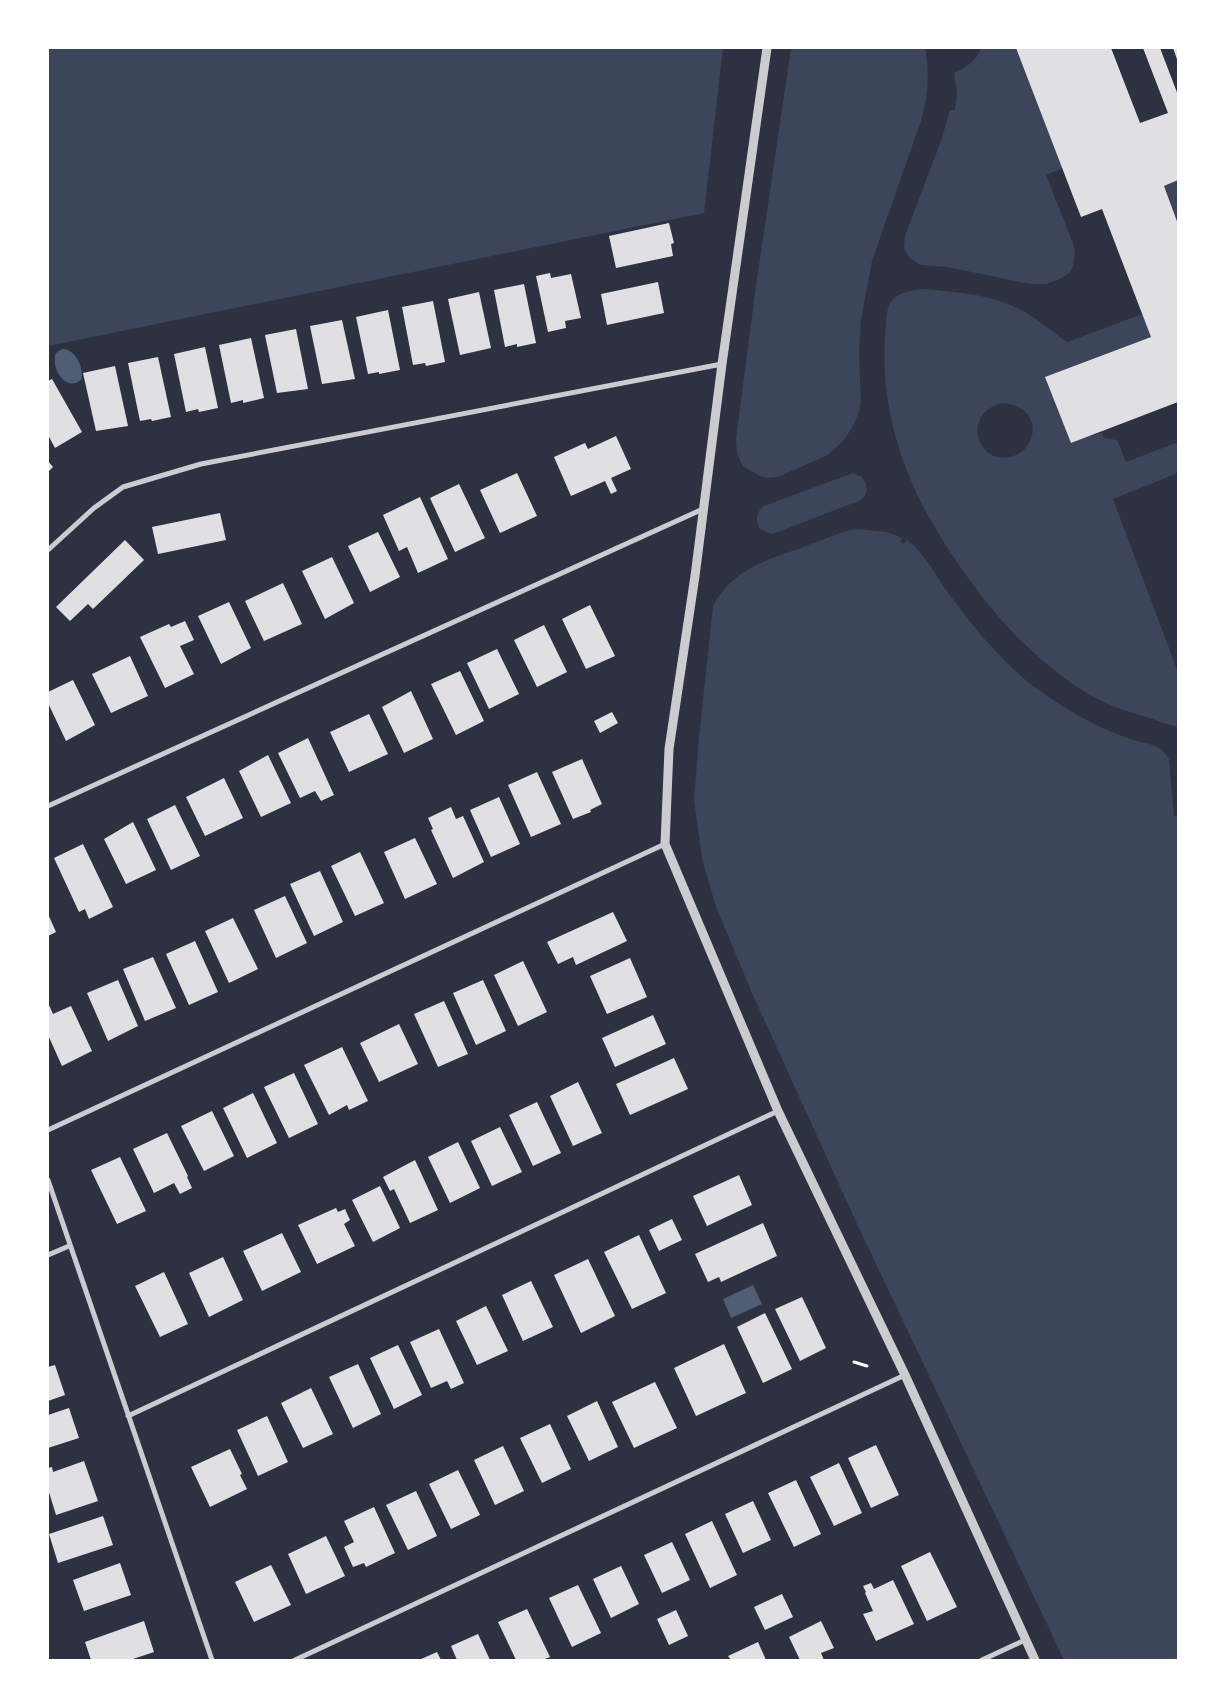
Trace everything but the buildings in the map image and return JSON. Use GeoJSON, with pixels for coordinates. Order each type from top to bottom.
{"type":"FeatureCollection","features":[{"type":"Feature","properties":{"kind":"street"},"geometry":{"type":"LineString","coordinates":[[767,48],[722,364],[695,576],[669,749],[665,844],[778,1112],[905,1376],[1035,1660]]}},
{"type":"Feature","properties":{"kind":"street"},"geometry":{"type":"LineString","coordinates":[[48,550],[94,508],[124,487],[201,464],[722,364]]}},
{"type":"Feature","properties":{"kind":"street"},"geometry":{"type":"LineString","coordinates":[[48,806],[703,509]]}},
{"type":"Feature","properties":{"kind":"street"},"geometry":{"type":"LineString","coordinates":[[48,1130],[665,844]]}},
{"type":"Feature","properties":{"kind":"street"},"geometry":{"type":"LineString","coordinates":[[128,1416],[778,1112]]}},
{"type":"Feature","properties":{"kind":"street"},"geometry":{"type":"LineString","coordinates":[[48,1180],[212,1660]]}},
{"type":"Feature","properties":{"kind":"street"},"geometry":{"type":"LineString","coordinates":[[48,1255],[69,1246]]}},
{"type":"Feature","properties":{"kind":"street"},"geometry":{"type":"LineString","coordinates":[[295,1660],[905,1376]]}},
{"type":"Feature","properties":{"kind":"street"},"geometry":{"type":"LineString","coordinates":[[982,1660],[1025,1640]]}},
{"type":"Feature","properties":{"kind":"path"},"geometry":{"type":"LineString","coordinates":[[854,1362],[867,1366]]}},
{"type":"Feature","properties":{"kind":"shaded area"},"geometry":{"type":"Polygon","coordinates":[[[48,48],[723,48],[704,213],[48,346],[48,48]]]}},
{"type":"Feature","properties":{"kind":"shaded area"},"geometry":{"type":"Polygon","coordinates":[[[791,48],[925,48],[928,83],[922,118],[872,261],[861,320],[859,354],[861,401],[859,412],[844,440],[828,455],[778,477],[767,478],[743,466],[737,454],[736,439],[755,293],[791,48]]]}},
{"type":"Feature","properties":{"kind":"shaded area"},"geometry":{"type":"Polygon","coordinates":[[[981,48],[1016,48],[1063,168],[1046,175],[1073,243],[1075,252],[1073,266],[1069,273],[1062,278],[1046,284],[1030,284],[947,267],[921,265],[911,259],[904,248],[905,236],[941,141],[950,110],[955,110],[957,93],[954,73],[974,60],[981,48]]]}},
{"type":"Feature","properties":{"kind":"shaded area"},"geometry":{"type":"Polygon","coordinates":[[[1178,180],[1178,224],[1164,186],[1178,180]]]}},
{"type":"Feature","properties":{"kind":"shaded area"},"geometry":{"type":"Polygon","coordinates":[[[924,289],[948,291],[973,294],[996,300],[1025,312],[1067,342],[1142,314],[1151,337],[1046,377],[1071,443],[1102,432],[1104,438],[1117,440],[1126,462],[1178,442],[1178,473],[1113,499],[1178,672],[1178,727],[1124,710],[1097,699],[1084,692],[1048,665],[1016,636],[987,603],[961,568],[928,516],[903,460],[894,431],[888,402],[885,371],[886,317],[888,309],[895,297],[911,291],[924,289]],[[1003,403],[989,409],[981,418],[978,428],[979,439],[984,448],[992,455],[1003,458],[1016,455],[1023,450],[1030,442],[1033,431],[1027,413],[1010,404],[1003,403]]]}},
{"type":"Feature","properties":{"kind":"shaded area"},"geometry":{"type":"Polygon","coordinates":[[[62,349],[75,355],[82,370],[81,380],[75,383],[64,381],[57,371],[55,365],[56,353],[62,349]]]}},
{"type":"Feature","properties":{"kind":"shaded area"},"geometry":{"type":"Polygon","coordinates":[[[853,473],[862,477],[866,483],[866,492],[861,500],[778,532],[771,534],[760,529],[757,516],[764,506],[853,473]]]}},
{"type":"Feature","properties":{"kind":"shaded area"},"geometry":{"type":"Polygon","coordinates":[[[859,529],[887,532],[902,538],[900,542],[904,544],[907,540],[913,545],[925,558],[949,594],[980,633],[1014,670],[1040,691],[1072,712],[1095,724],[1118,735],[1157,747],[1169,759],[1174,816],[1178,817],[1178,1660],[1064,1660],[857,1224],[752,993],[716,907],[702,859],[694,800],[713,606],[729,584],[749,569],[773,558],[849,530],[859,529]]]}},
{"type":"Feature","properties":{"kind":"shaded area"},"geometry":{"type":"Polygon","coordinates":[[[753,1285],[762,1304],[731,1318],[723,1299],[753,1285]]]}}]}
